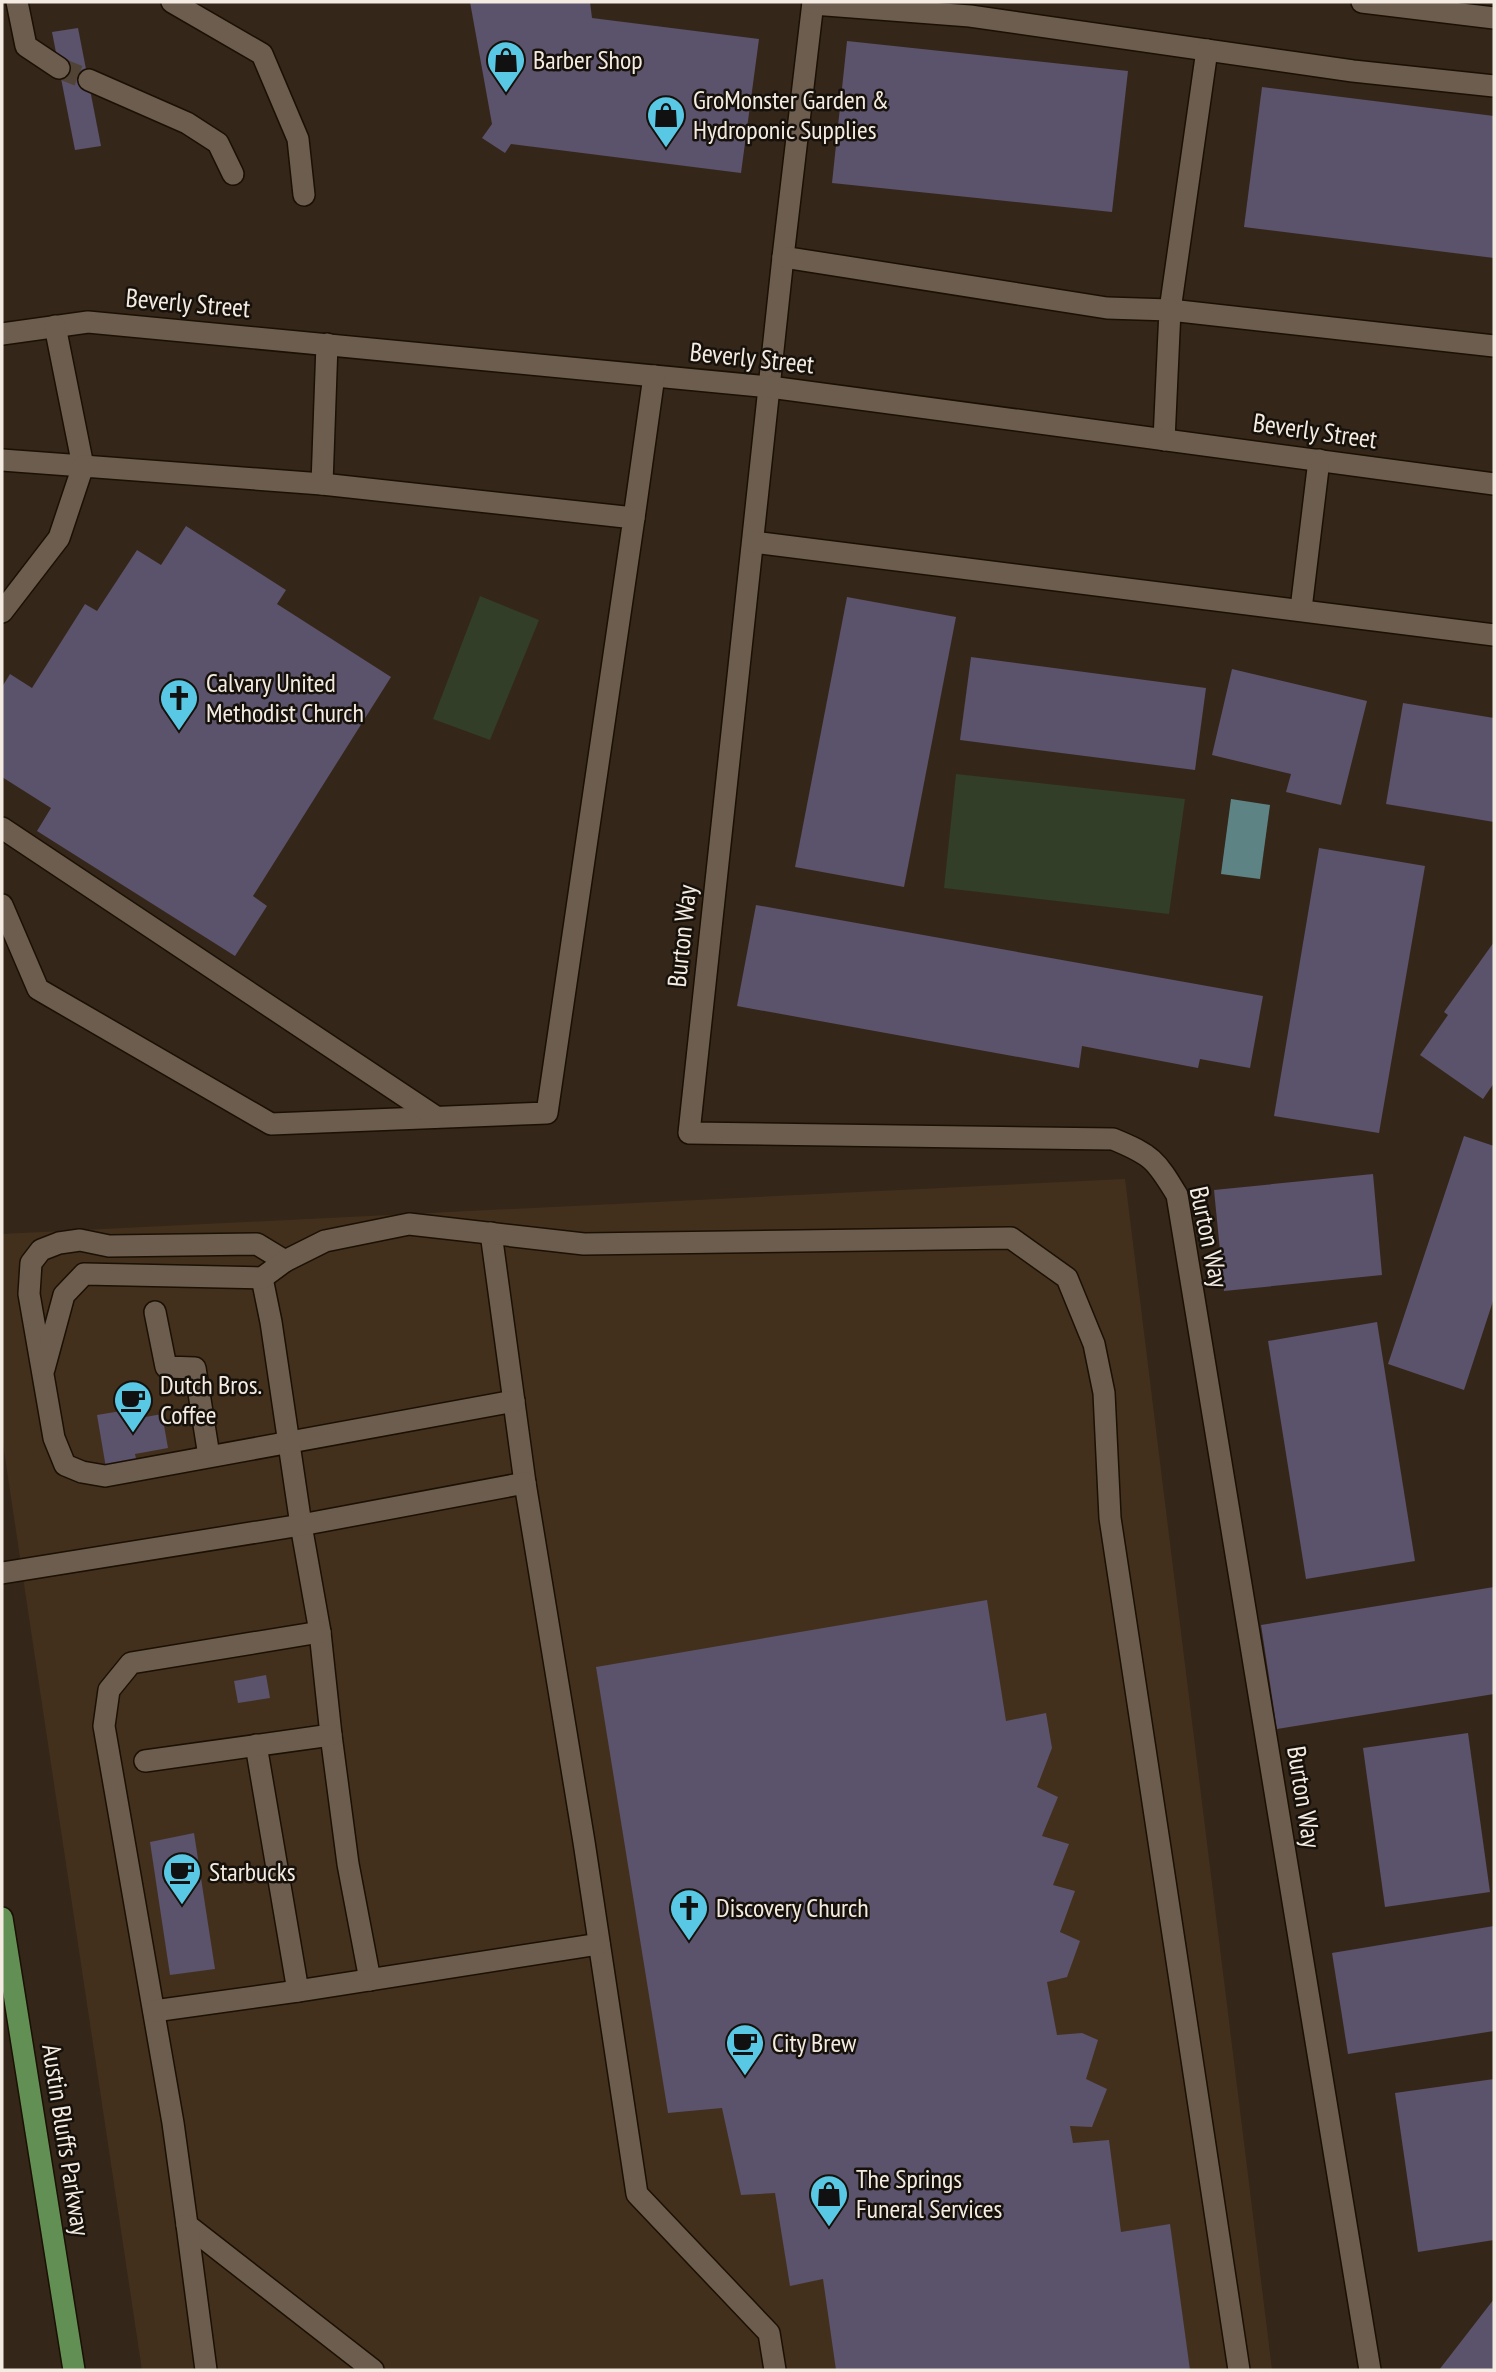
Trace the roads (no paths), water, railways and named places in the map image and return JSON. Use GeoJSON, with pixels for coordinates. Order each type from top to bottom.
{"type":"FeatureCollection","features":[{"type":"Feature","properties":{"kind":"main road","name":"Austin Bluffs Parkway"},"geometry":{"type":"LineString","coordinates":[[2,1918],[75,2370]]}},
{"type":"Feature","properties":{"kind":"street"},"geometry":{"type":"LineString","coordinates":[[17,2],[26,46],[59,68]]}},
{"type":"Feature","properties":{"kind":"street"},"geometry":{"type":"LineString","coordinates":[[172,2],[262,54],[298,139],[304,195]]}},
{"type":"Feature","properties":{"kind":"street"},"geometry":{"type":"LineString","coordinates":[[1362,2],[1494,18]]}},
{"type":"Feature","properties":{"kind":"street"},"geometry":{"type":"LineString","coordinates":[[813,3],[970,16],[1353,71],[1494,86]]}},
{"type":"Feature","properties":{"kind":"street","name":"Burton Way"},"geometry":{"type":"LineString","coordinates":[[813,3],[783,257],[689,1133],[1113,1139],[1144,1152],[1161,1168],[1177,1195],[1370,2370]]}},
{"type":"Feature","properties":{"kind":"street"},"geometry":{"type":"LineString","coordinates":[[1164,440],[1170,310],[1207,50]]}},
{"type":"Feature","properties":{"kind":"street"},"geometry":{"type":"LineString","coordinates":[[89,80],[187,123],[218,143],[233,174]]}},
{"type":"Feature","properties":{"kind":"street"},"geometry":{"type":"LineString","coordinates":[[783,257],[1107,308],[1170,310],[1494,346]]}},
{"type":"Feature","properties":{"kind":"street","name":"Beverly Street"},"geometry":{"type":"LineString","coordinates":[[2,334],[88,322],[770,387],[1494,484]]}},
{"type":"Feature","properties":{"kind":"street"},"geometry":{"type":"LineString","coordinates":[[2,612],[59,538],[83,466],[55,326]]}},
{"type":"Feature","properties":{"kind":"street"},"geometry":{"type":"LineString","coordinates":[[322,484],[327,344]]}},
{"type":"Feature","properties":{"kind":"street"},"geometry":{"type":"LineString","coordinates":[[2,905],[38,989],[271,1124],[547,1113],[654,376]]}},
{"type":"Feature","properties":{"kind":"street"},"geometry":{"type":"LineString","coordinates":[[2,460],[322,484],[634,518]]}},
{"type":"Feature","properties":{"kind":"street"},"geometry":{"type":"LineString","coordinates":[[1301,609],[1319,460]]}},
{"type":"Feature","properties":{"kind":"street"},"geometry":{"type":"LineString","coordinates":[[753,542],[1494,635]]}},
{"type":"Feature","properties":{"kind":"street"},"geometry":{"type":"LineString","coordinates":[[2,828],[436,1118]]}},
{"type":"Feature","properties":{"kind":"street"},"geometry":{"type":"LineString","coordinates":[[44,1369],[64,1295],[84,1274],[262,1278],[285,1261],[325,1241],[409,1224],[584,1244],[1011,1238],[1067,1278],[1094,1343],[1104,1393],[1110,1518],[1239,2370]]}},
{"type":"Feature","properties":{"kind":"street"},"geometry":{"type":"LineString","coordinates":[[491,1233],[525,1483],[637,2194],[769,2333],[775,2370]]}},
{"type":"Feature","properties":{"kind":"street"},"geometry":{"type":"LineString","coordinates":[[285,1261],[257,1244],[109,1246],[80,1240],[59,1243],[41,1250],[31,1262],[29,1294],[54,1438],[65,1465],[82,1472],[105,1476],[514,1401]]}},
{"type":"Feature","properties":{"kind":"street"},"geometry":{"type":"LineString","coordinates":[[262,1278],[320,1632],[348,1864],[370,1980]]}},
{"type":"Feature","properties":{"kind":"street"},"geometry":{"type":"LineString","coordinates":[[155,1312],[166,1367],[195,1368],[209,1456]]}},
{"type":"Feature","properties":{"kind":"street"},"geometry":{"type":"LineString","coordinates":[[2,1573],[301,1525],[525,1483]]}},
{"type":"Feature","properties":{"kind":"street"},"geometry":{"type":"LineString","coordinates":[[206,2370],[187,2225],[104,1726],[109,1690],[131,1663],[320,1632]]}},
{"type":"Feature","properties":{"kind":"street"},"geometry":{"type":"LineString","coordinates":[[145,1761],[331,1735]]}},
{"type":"Feature","properties":{"kind":"street"},"geometry":{"type":"LineString","coordinates":[[256,1745],[298,1991]]}},
{"type":"Feature","properties":{"kind":"street"},"geometry":{"type":"LineString","coordinates":[[153,2011],[599,1944]]}},
{"type":"Feature","properties":{"kind":"street"},"geometry":{"type":"LineString","coordinates":[[187,2225],[373,2370]]}},
{"type":"Feature","properties":{"kind":"water"},"geometry":{"type":"Polygon","coordinates":[[[1231,799],[1270,805],[1260,879],[1221,874],[1231,799]]]}},
{"type":"Feature","properties":{"kind":"tunnel"},"geometry":{"type":"LineString","coordinates":[[59,68],[89,80]]}},
{"type":"Feature","properties":{"kind":"place","name":"Barber Shop"},"geometry":{"type":"Point","coordinates":[506,94]}},
{"type":"Feature","properties":{"kind":"place","name":"GroMonster Garden & Hydroponic Supplies"},"geometry":{"type":"Point","coordinates":[666,149]}},
{"type":"Feature","properties":{"kind":"place","name":"Calvary United Methodist Church"},"geometry":{"type":"Point","coordinates":[179,732]}},
{"type":"Feature","properties":{"kind":"place","name":"Dutch Bros. Coffee"},"geometry":{"type":"Point","coordinates":[133,1434]}},
{"type":"Feature","properties":{"kind":"place","name":"Starbucks"},"geometry":{"type":"Point","coordinates":[182,1906]}},
{"type":"Feature","properties":{"kind":"place","name":"Discovery Church"},"geometry":{"type":"Point","coordinates":[689,1942]}},
{"type":"Feature","properties":{"kind":"place","name":"City Brew"},"geometry":{"type":"Point","coordinates":[745,2077]}},
{"type":"Feature","properties":{"kind":"place","name":"The Springs Funeral Services"},"geometry":{"type":"Point","coordinates":[829,2228]}}]}
